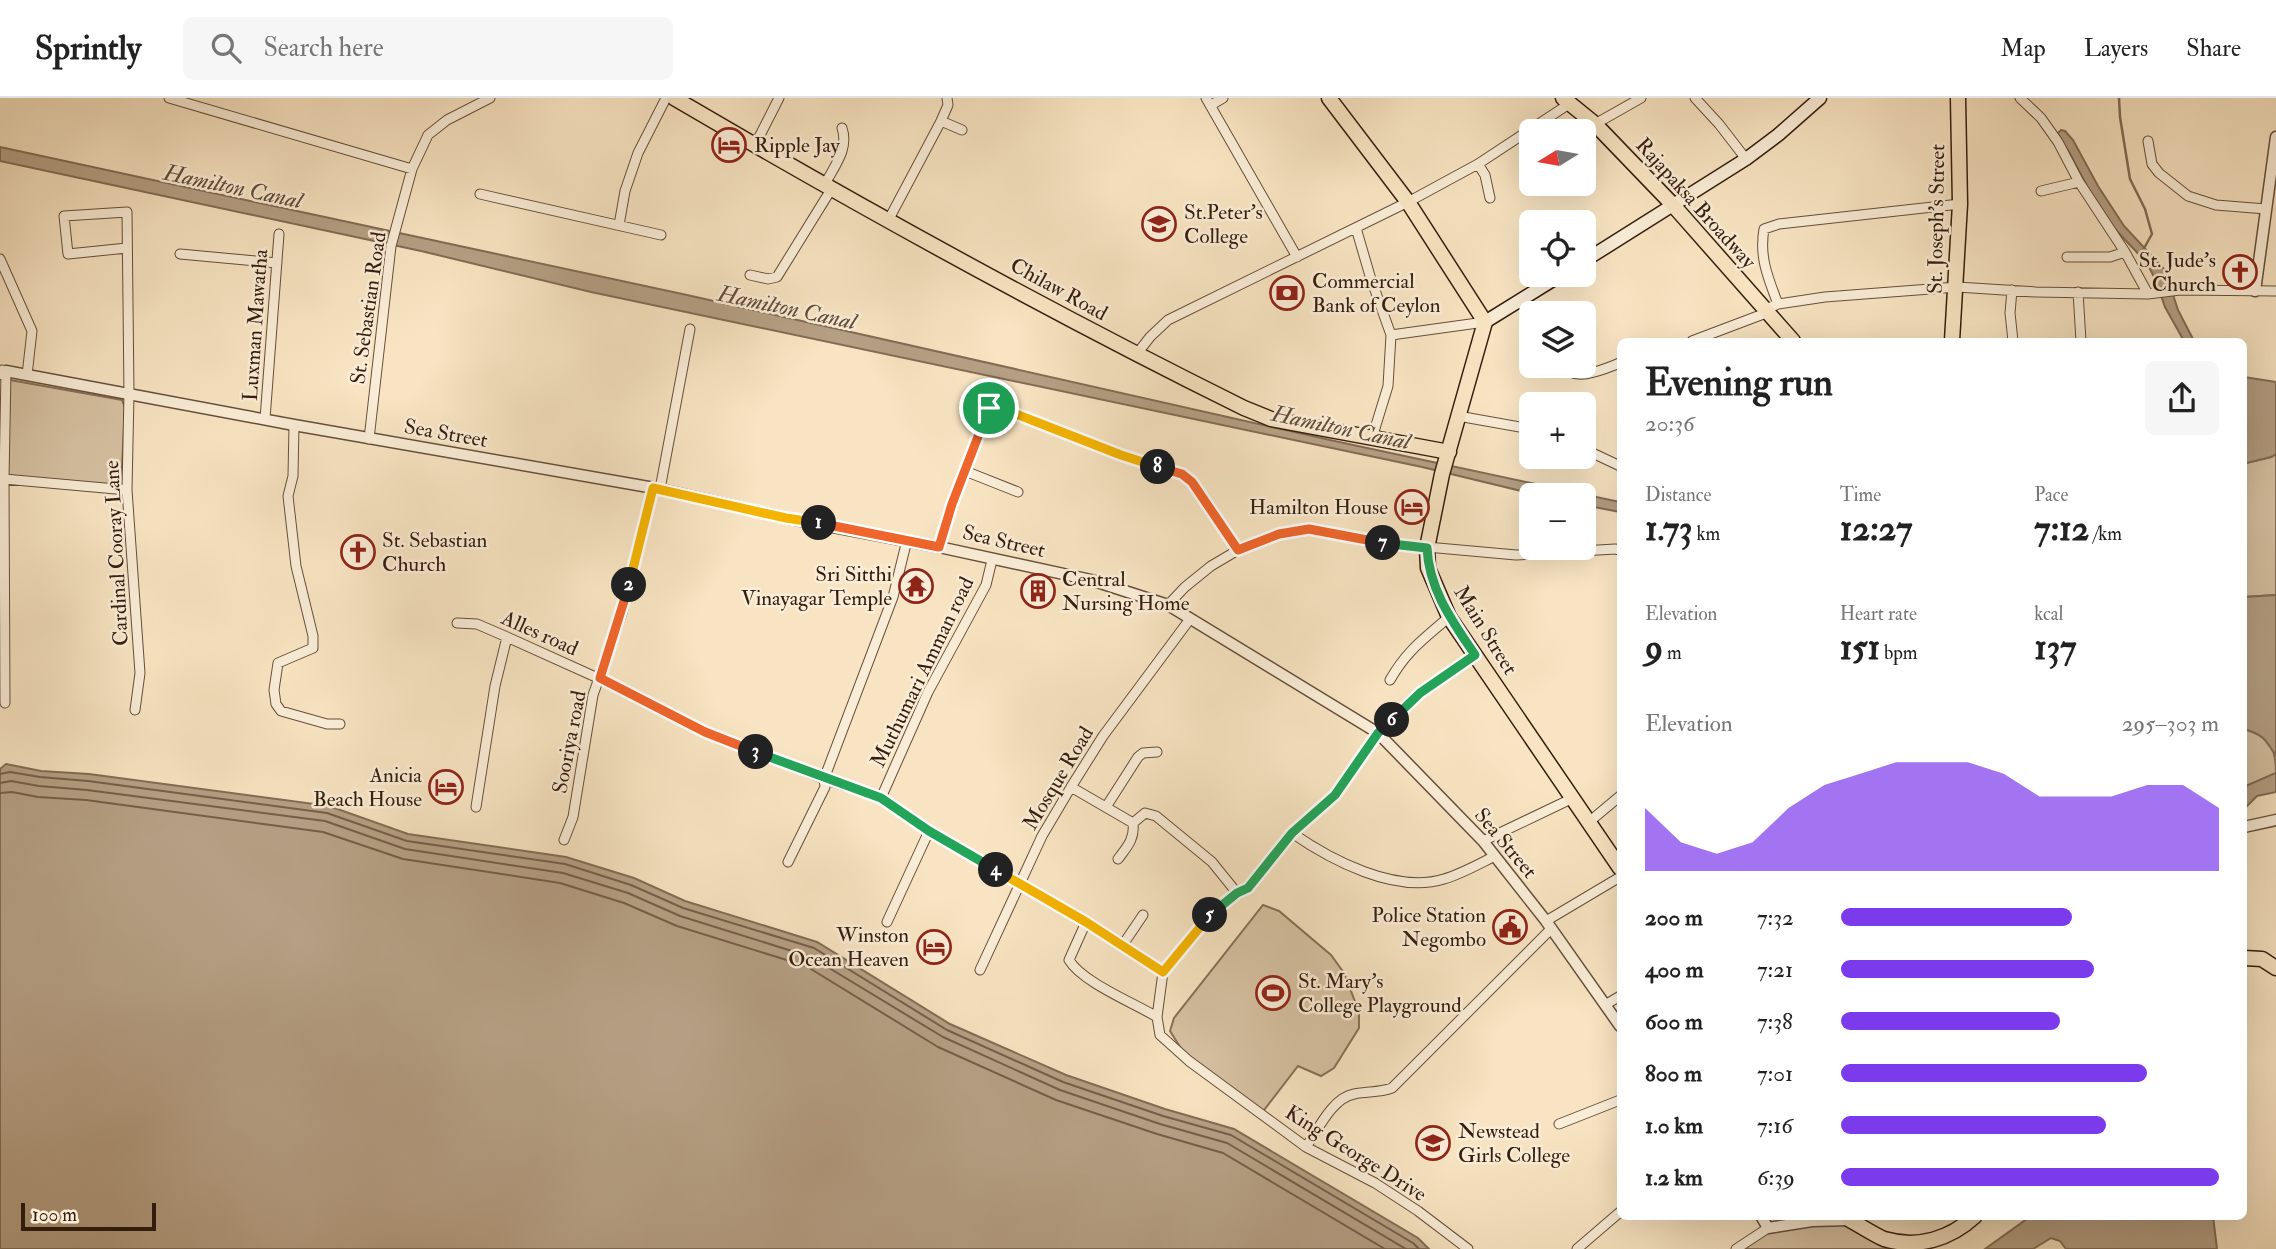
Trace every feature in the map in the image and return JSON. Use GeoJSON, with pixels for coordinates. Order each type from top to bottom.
{"type":"FeatureCollection","features":[{"type":"Feature","properties":{"kind":"main road","name":"Chilaw Road"},"geometry":{"type":"LineString","coordinates":[[674,98],[1136,355],[1244,408],[1271,419],[1449,452]]}},
{"type":"Feature","properties":{"kind":"main road"},"geometry":{"type":"LineString","coordinates":[[1329,98],[1408,202],[1485,321],[1541,287]]}},
{"type":"Feature","properties":{"kind":"main road"},"geometry":{"type":"LineString","coordinates":[[1596,254],[1746,159],[1821,98]]}},
{"type":"Feature","properties":{"kind":"main road","name":"St. Joseph's Street"},"geometry":{"type":"LineString","coordinates":[[1952,338],[1960,204],[1958,98]]}},
{"type":"Feature","properties":{"kind":"main road","name":"Rajapaksa Broadway"},"geometry":{"type":"LineString","coordinates":[[1566,101],[1589,119]]}},
{"type":"Feature","properties":{"kind":"main road","name":"Rajapaksa Broadway"},"geometry":{"type":"LineString","coordinates":[[1596,125],[1674,205],[1769,309],[1791,338]]}},
{"type":"Feature","properties":{"kind":"main road","name":"Main Street"},"geometry":{"type":"LineString","coordinates":[[1485,321],[1442,474],[1427,548],[1428,568],[1449,617],[1617,864]]}},
{"type":"Feature","properties":{"kind":"main road"},"geometry":{"type":"LineString","coordinates":[[2247,958],[2262,959],[2276,966]]}},
{"type":"Feature","properties":{"kind":"main road"},"geometry":{"type":"LineString","coordinates":[[1852,1220],[1889,1244],[1914,1244],[1948,1236],[1970,1220]]}},
{"type":"Feature","properties":{"kind":"street"},"geometry":{"type":"LineString","coordinates":[[169,98],[412,169]]}},
{"type":"Feature","properties":{"kind":"street","name":"St. Sebastian Road"},"geometry":{"type":"LineString","coordinates":[[369,439],[391,246],[412,169],[428,135],[447,120],[491,98]]}},
{"type":"Feature","properties":{"kind":"street"},"geometry":{"type":"LineString","coordinates":[[619,225],[625,191],[638,153],[666,98]]}},
{"type":"Feature","properties":{"kind":"street"},"geometry":{"type":"LineString","coordinates":[[755,145],[779,98]]}},
{"type":"Feature","properties":{"kind":"street"},"geometry":{"type":"LineString","coordinates":[[889,219],[941,121],[948,105],[947,98]]}},
{"type":"Feature","properties":{"kind":"street"},"geometry":{"type":"LineString","coordinates":[[1223,98],[1208,101],[1297,257]]}},
{"type":"Feature","properties":{"kind":"street"},"geometry":{"type":"LineString","coordinates":[[1596,123],[1641,98]]}},
{"type":"Feature","properties":{"kind":"street"},"geometry":{"type":"LineString","coordinates":[[1695,98],[1746,159]]}},
{"type":"Feature","properties":{"kind":"street"},"geometry":{"type":"LineString","coordinates":[[2020,98],[2047,126],[2058,142],[2079,182],[2153,294]]}},
{"type":"Feature","properties":{"kind":"street"},"geometry":{"type":"LineString","coordinates":[[1136,355],[1168,320],[1408,202],[1478,164],[1566,101]]}},
{"type":"Feature","properties":{"kind":"street"},"geometry":{"type":"LineString","coordinates":[[941,121],[961,130]]}},
{"type":"Feature","properties":{"kind":"street"},"geometry":{"type":"LineString","coordinates":[[750,275],[768,279],[777,277],[828,186],[844,149],[845,137],[842,128]]}},
{"type":"Feature","properties":{"kind":"street"},"geometry":{"type":"LineString","coordinates":[[2255,291],[2276,137]]}},
{"type":"Feature","properties":{"kind":"street"},"geometry":{"type":"LineString","coordinates":[[2148,141],[2152,164],[2188,196],[2216,205],[2266,209]]}},
{"type":"Feature","properties":{"kind":"street"},"geometry":{"type":"LineString","coordinates":[[1478,164],[1485,175],[1490,198]]}},
{"type":"Feature","properties":{"kind":"street"},"geometry":{"type":"LineString","coordinates":[[2041,191],[2079,182]]}},
{"type":"Feature","properties":{"kind":"street"},"geometry":{"type":"LineString","coordinates":[[480,194],[661,235]]}},
{"type":"Feature","properties":{"kind":"street"},"geometry":{"type":"LineString","coordinates":[[1769,309],[1763,264],[1764,229],[1779,224],[1960,204]]}},
{"type":"Feature","properties":{"kind":"street","name":"Cardinal Cooray Lane"},"geometry":{"type":"LineString","coordinates":[[127,248],[68,254],[64,216],[127,212],[128,394],[127,490],[140,673],[135,710]]}},
{"type":"Feature","properties":{"kind":"street"},"geometry":{"type":"LineString","coordinates":[[1356,228],[1391,335],[1388,386],[1372,438]]}},
{"type":"Feature","properties":{"kind":"street","name":"Luxman Mawatha"},"geometry":{"type":"LineString","coordinates":[[265,418],[279,234]]}},
{"type":"Feature","properties":{"kind":"street"},"geometry":{"type":"LineString","coordinates":[[2067,257],[2110,257],[2125,252]]}},
{"type":"Feature","properties":{"kind":"street"},"geometry":{"type":"LineString","coordinates":[[180,254],[277,263]]}},
{"type":"Feature","properties":{"kind":"street"},"geometry":{"type":"LineString","coordinates":[[0,259],[32,331],[27,375]]}},
{"type":"Feature","properties":{"kind":"street"},"geometry":{"type":"LineString","coordinates":[[1699,338],[1769,309],[1825,297],[1957,287],[2153,294],[2180,290],[2276,290]]}},
{"type":"Feature","properties":{"kind":"street"},"geometry":{"type":"LineString","coordinates":[[2012,290],[2010,313],[2013,338]]}},
{"type":"Feature","properties":{"kind":"street"},"geometry":{"type":"LineString","coordinates":[[2078,292],[2081,338]]}},
{"type":"Feature","properties":{"kind":"street"},"geometry":{"type":"LineString","coordinates":[[1391,335],[1485,321]]}},
{"type":"Feature","properties":{"kind":"street","name":"Sooriya road"},"geometry":{"type":"LineString","coordinates":[[564,840],[573,817],[593,695],[622,613],[656,489],[690,329]]}},
{"type":"Feature","properties":{"kind":"street"},"geometry":{"type":"LineString","coordinates":[[1596,371],[1617,364]]}},
{"type":"Feature","properties":{"kind":"street"},"geometry":{"type":"LineString","coordinates":[[2,372],[5,703]]}},
{"type":"Feature","properties":{"kind":"street","name":"Sea Street"},"geometry":{"type":"LineString","coordinates":[[2,372],[656,489],[1091,580],[1168,605],[1378,733],[1483,841],[1549,925],[1617,1022]]}},
{"type":"Feature","properties":{"kind":"street"},"geometry":{"type":"LineString","coordinates":[[939,547],[989,408],[998,407],[1121,455],[1182,474],[1192,482],[1238,550]]}},
{"type":"Feature","properties":{"kind":"street"},"geometry":{"type":"LineString","coordinates":[[1458,416],[1519,427]]}},
{"type":"Feature","properties":{"kind":"street"},"geometry":{"type":"LineString","coordinates":[[294,425],[293,476],[288,496],[296,566],[313,636],[313,648],[278,663],[274,690],[276,705],[281,711],[327,724],[340,724]]}},
{"type":"Feature","properties":{"kind":"street"},"geometry":{"type":"LineString","coordinates":[[1596,455],[1617,465]]}},
{"type":"Feature","properties":{"kind":"street"},"geometry":{"type":"LineString","coordinates":[[965,471],[1018,492]]}},
{"type":"Feature","properties":{"kind":"street"},"geometry":{"type":"LineString","coordinates":[[4,480],[127,490]]}},
{"type":"Feature","properties":{"kind":"street"},"geometry":{"type":"LineString","coordinates":[[1168,605],[1211,566],[1238,550],[1279,534],[1309,529],[1371,542],[1516,555],[1617,549]]}},
{"type":"Feature","properties":{"kind":"street"},"geometry":{"type":"LineString","coordinates":[[788,862],[825,787],[824,779],[893,597],[907,540]]}},
{"type":"Feature","properties":{"kind":"street","name":"Muthumari Amman road"},"geometry":{"type":"LineString","coordinates":[[881,798],[928,692],[986,585],[992,559]]}},
{"type":"Feature","properties":{"kind":"street"},"geometry":{"type":"LineString","coordinates":[[1390,680],[1401,660],[1411,649],[1449,617]]}},
{"type":"Feature","properties":{"kind":"street","name":"Mosque Road"},"geometry":{"type":"LineString","coordinates":[[980,970],[1042,836],[1071,787],[1103,736],[1190,619]]}},
{"type":"Feature","properties":{"kind":"street","name":"Alles road"},"geometry":{"type":"LineString","coordinates":[[457,623],[477,624],[507,636],[600,678],[705,732],[824,779],[881,798],[929,831],[1086,922],[1163,972]]}},
{"type":"Feature","properties":{"kind":"street"},"geometry":{"type":"LineString","coordinates":[[476,807],[495,686],[507,636]]}},
{"type":"Feature","properties":{"kind":"street"},"geometry":{"type":"LineString","coordinates":[[1086,922],[1069,960],[1074,967],[1105,989],[1157,1017],[1163,972],[1214,911],[1248,888],[1292,833],[1335,795],[1378,733],[1420,693],[1475,655]]}},
{"type":"Feature","properties":{"kind":"street"},"geometry":{"type":"LineString","coordinates":[[1105,807],[1138,757],[1143,753],[1157,751]]}},
{"type":"Feature","properties":{"kind":"street"},"geometry":{"type":"LineString","coordinates":[[1071,787],[1133,823]]}},
{"type":"Feature","properties":{"kind":"street"},"geometry":{"type":"LineString","coordinates":[[1483,841],[1573,798]]}},
{"type":"Feature","properties":{"kind":"street"},"geometry":{"type":"LineString","coordinates":[[1589,822],[1617,799]]}},
{"type":"Feature","properties":{"kind":"street"},"geometry":{"type":"LineString","coordinates":[[1133,823],[1145,813],[1156,816],[1212,862],[1237,893]]}},
{"type":"Feature","properties":{"kind":"street"},"geometry":{"type":"LineString","coordinates":[[2247,826],[2276,820]]}},
{"type":"Feature","properties":{"kind":"street"},"geometry":{"type":"LineString","coordinates":[[1118,859],[1132,841],[1133,823]]}},
{"type":"Feature","properties":{"kind":"street"},"geometry":{"type":"LineString","coordinates":[[887,922],[929,831]]}},
{"type":"Feature","properties":{"kind":"street"},"geometry":{"type":"LineString","coordinates":[[1292,833],[1332,859],[1362,872],[1408,882],[1443,879],[1493,856]]}},
{"type":"Feature","properties":{"kind":"street"},"geometry":{"type":"LineString","coordinates":[[1306,1147],[1336,1103],[1352,1094],[1378,1093],[1392,1088],[1549,925],[1617,879]]}},
{"type":"Feature","properties":{"kind":"street"},"geometry":{"type":"LineString","coordinates":[[1122,946],[1143,915]]}},
{"type":"Feature","properties":{"kind":"street"},"geometry":{"type":"LineString","coordinates":[[1605,1005],[1617,998]]}},
{"type":"Feature","properties":{"kind":"street","name":"King George Drive"},"geometry":{"type":"LineString","coordinates":[[1157,1017],[1160,1035],[1189,1061],[1306,1147],[1375,1183],[1468,1249]]}},
{"type":"Feature","properties":{"kind":"street"},"geometry":{"type":"LineString","coordinates":[[1559,1124],[1617,1101]]}},
{"type":"Feature","properties":{"kind":"street"},"geometry":{"type":"LineString","coordinates":[[1577,1249],[1617,1215]]}},
{"type":"Feature","properties":{"kind":"street"},"geometry":{"type":"LineString","coordinates":[[1763,1220],[1768,1228]]}},
{"type":"Feature","properties":{"kind":"street"},"geometry":{"type":"LineString","coordinates":[[1735,1249],[1768,1228],[1806,1220]]}},
{"type":"Feature","properties":{"kind":"street"},"geometry":{"type":"LineString","coordinates":[[1935,1249],[1948,1236]]}},
{"type":"Feature","properties":{"kind":"shaded area"},"geometry":{"type":"Polygon","coordinates":[[[10,380],[122,400],[125,407],[121,487],[7,478],[10,380]]]}},
{"type":"Feature","properties":{"kind":"shaded area"},"geometry":{"type":"Polygon","coordinates":[[[2276,454],[2276,595],[2247,597],[2247,462],[2276,454]]]}},
{"type":"Feature","properties":{"kind":"shaded area"},"geometry":{"type":"Polygon","coordinates":[[[2247,730],[2260,735],[2269,744],[2275,756],[2276,773],[2248,785],[2247,730]]]}},
{"type":"Feature","properties":{"kind":"shaded area","name":"St. Mary's College Playground"},"geometry":{"type":"Polygon","coordinates":[[[1263,905],[1279,911],[1331,955],[1344,973],[1359,1012],[1359,1028],[1334,1068],[1321,1076],[1298,1066],[1261,1114],[1189,1061],[1170,1031],[1174,1018],[1263,905]]]}},
{"type":"Feature","properties":{"kind":"shaded area"},"geometry":{"type":"Polygon","coordinates":[[[1850,1220],[1884,1239],[1894,1249],[1736,1249],[1768,1228],[1850,1220]]]}},
{"type":"Feature","properties":{"kind":"water"},"geometry":{"type":"Polygon","coordinates":[[[2061,130],[2065,131],[2073,140],[2124,226],[2165,270],[2178,310],[2192,338],[2182,338],[2165,307],[2147,263],[2113,227],[2057,134],[2061,130]]]}},
{"type":"Feature","properties":{"kind":"water"},"geometry":{"type":"Polygon","coordinates":[[[0,147],[687,295],[1531,483],[1519,483],[1519,490],[1422,467],[591,292],[421,251],[0,161],[0,147]]]}},
{"type":"Feature","properties":{"kind":"water"},"geometry":{"type":"Polygon","coordinates":[[[2247,377],[2276,382],[2276,454],[2247,463],[2247,377]]]}},
{"type":"Feature","properties":{"kind":"water"},"geometry":{"type":"Polygon","coordinates":[[[1596,497],[1617,501],[1617,511],[1596,507],[1596,497]]]}},
{"type":"Feature","properties":{"kind":"water"},"geometry":{"type":"Polygon","coordinates":[[[2276,595],[2276,756],[2263,738],[2247,730],[2247,597],[2276,595]]]}},
{"type":"Feature","properties":{"kind":"water"},"geometry":{"type":"Polygon","coordinates":[[[6,764],[41,771],[89,774],[329,806],[408,834],[566,857],[634,878],[685,901],[817,942],[950,1024],[1066,1075],[1234,1129],[1418,1238],[1429,1249],[0,1249],[0,769],[6,764]]]}},
{"type":"Feature","properties":{"kind":"water"},"geometry":{"type":"Polygon","coordinates":[[[2276,773],[2276,792],[2257,796],[2247,806],[2248,785],[2276,773]]]}},
{"type":"Feature","properties":{"kind":"water"},"geometry":{"type":"Polygon","coordinates":[[[2025,1220],[2213,1220],[2217,1249],[2066,1249],[2060,1241],[2051,1238],[2033,1249],[1985,1249],[2025,1220]]]}},
{"type":"Feature","properties":{"kind":"waterway"},"geometry":{"type":"LineString","coordinates":[[2119,98],[2130,179],[2145,209],[2152,234],[2143,250]]}},
{"type":"Feature","properties":{"kind":"place","name":"Ripple Jay"},"geometry":{"type":"Point","coordinates":[729,145]}},
{"type":"Feature","properties":{"kind":"place","name":"St.Peter's College"},"geometry":{"type":"Point","coordinates":[1159,224]}},
{"type":"Feature","properties":{"kind":"place","name":"St. Jude's Church"},"geometry":{"type":"Point","coordinates":[2240,272]}},
{"type":"Feature","properties":{"kind":"place","name":"Commercial Bank of Ceylon"},"geometry":{"type":"Point","coordinates":[1287,293]}},
{"type":"Feature","properties":{"kind":"place","name":"Hamilton House"},"geometry":{"type":"Point","coordinates":[1412,507]}},
{"type":"Feature","properties":{"kind":"place","name":"St. Sebastian Church"},"geometry":{"type":"Point","coordinates":[358,552]}},
{"type":"Feature","properties":{"kind":"place","name":"Sri Sitthi Vinayagar Temple"},"geometry":{"type":"Point","coordinates":[916,586]}},
{"type":"Feature","properties":{"kind":"place","name":"Central Nursing Home"},"geometry":{"type":"Point","coordinates":[1038,591]}},
{"type":"Feature","properties":{"kind":"place","name":"Anicia Beach House"},"geometry":{"type":"Point","coordinates":[446,787]}},
{"type":"Feature","properties":{"kind":"place","name":"Police Station Negombo"},"geometry":{"type":"Point","coordinates":[1510,927]}},
{"type":"Feature","properties":{"kind":"place","name":"Winston Ocean Heaven"},"geometry":{"type":"Point","coordinates":[934,947]}},
{"type":"Feature","properties":{"kind":"place","name":"St. Mary's College Playground"},"geometry":{"type":"Point","coordinates":[1273,993]}},
{"type":"Feature","properties":{"kind":"place","name":"Newstead Girls College"},"geometry":{"type":"Point","coordinates":[1433,1143]}},
{"type":"Feature","properties":{"kind":"route"},"geometry":{"type":"LineString","coordinates":[[998,407],[1121,455],[1182,474],[1192,482],[1238,550],[1279,534],[1309,529],[1371,542],[1427,548],[1428,568],[1436,590],[1449,617],[1475,655],[1420,693],[1378,733],[1335,795],[1292,833],[1248,888],[1214,911],[1163,972],[1086,922],[929,831],[881,798],[824,779],[705,732],[600,678],[622,613],[653,488],[786,518],[939,547],[952,504],[989,408],[998,407]]}},
{"type":"Feature","properties":{"kind":"water label","name":"Hamilton Canal"},"geometry":{"type":"Point","coordinates":[233,186]}},
{"type":"Feature","properties":{"kind":"water label","name":"Hamilton Canal"},"geometry":{"type":"Point","coordinates":[787,307]}},
{"type":"Feature","properties":{"kind":"water label","name":"Hamilton Canal"},"geometry":{"type":"Point","coordinates":[1341,427]}}]}
